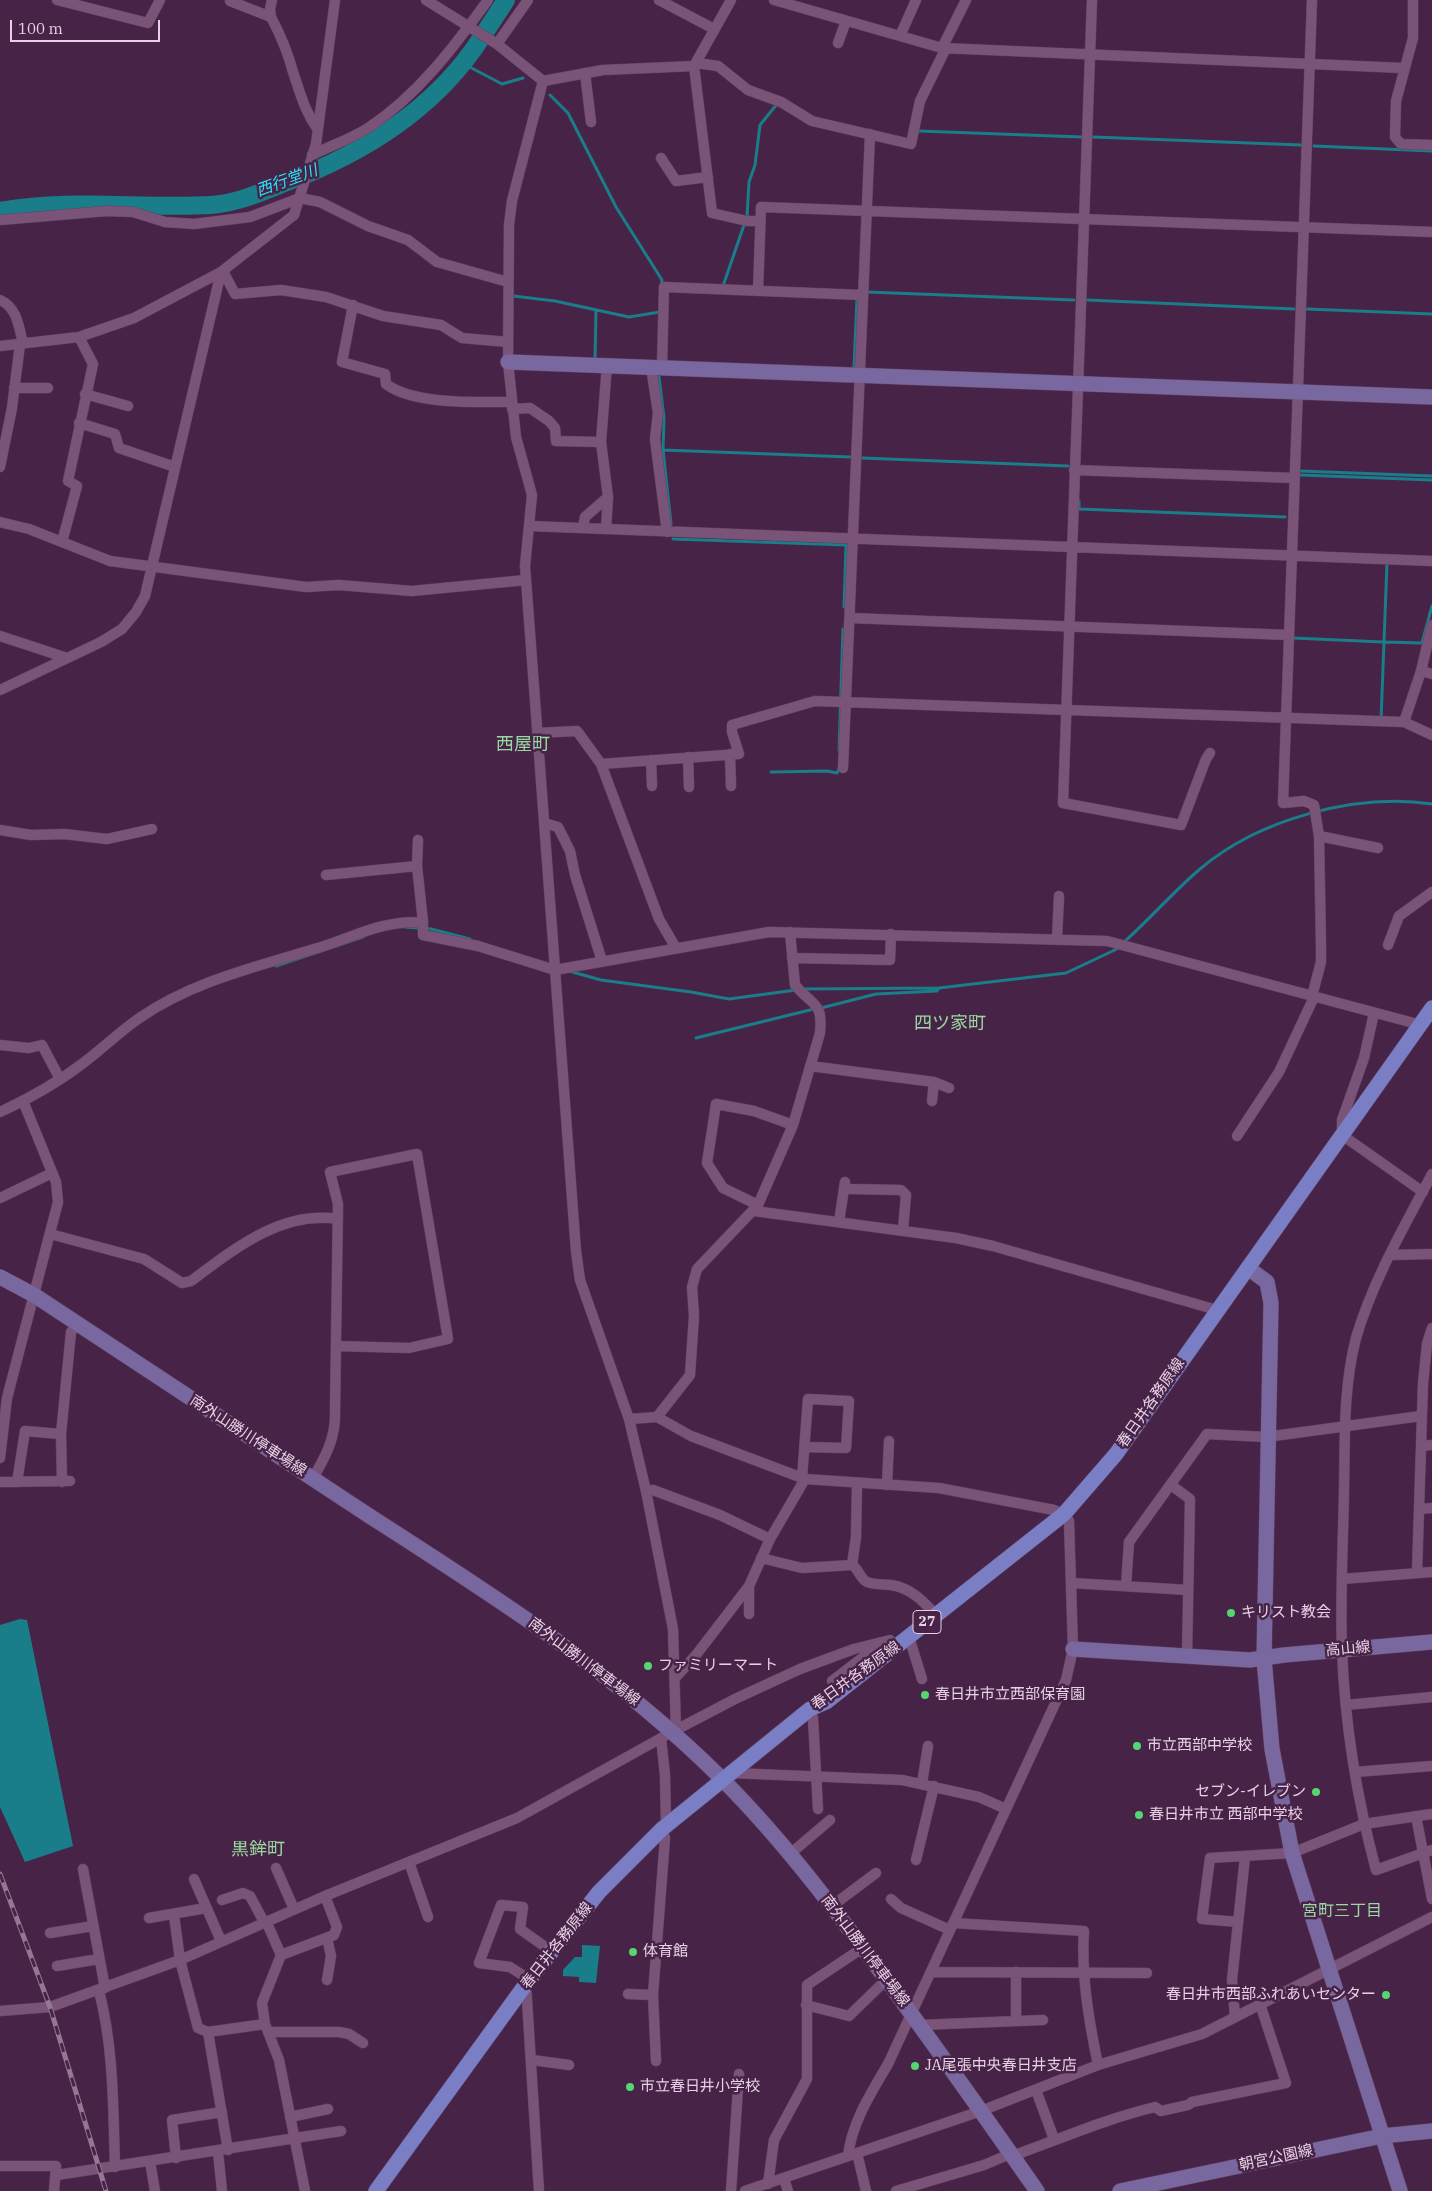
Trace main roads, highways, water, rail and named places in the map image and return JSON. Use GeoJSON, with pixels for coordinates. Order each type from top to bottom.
{"type":"FeatureCollection","features":[{"type":"Feature","properties":{"kind":"main road","name":"春日井各務原線"},"geometry":{"type":"LineString","coordinates":[[376,2191],[551,1951],[599,1892],[664,1827],[810,1710],[826,1702],[889,1645],[909,1637],[1064,1514],[1116,1454],[1432,1008]]}},
{"type":"Feature","properties":{"kind":"waterway","name":"西行堂川"},"geometry":{"type":"LineString","coordinates":[[0,211],[27,207],[80,204],[184,206],[221,204],[250,196],[314,171],[340,159],[390,130],[435,94],[473,50],[506,0]]}},
{"type":"Feature","properties":{"kind":"waterway"},"geometry":{"type":"LineString","coordinates":[[462,63],[502,84],[523,78]]}},
{"type":"Feature","properties":{"kind":"waterway"},"geometry":{"type":"LineString","coordinates":[[550,95],[568,113],[616,207],[662,280],[661,285]]}},
{"type":"Feature","properties":{"kind":"waterway"},"geometry":{"type":"LineString","coordinates":[[747,217],[749,182],[755,165],[760,125],[777,104]]}},
{"type":"Feature","properties":{"kind":"waterway"},"geometry":{"type":"LineString","coordinates":[[919,131],[1081,137]]}},
{"type":"Feature","properties":{"kind":"waterway"},"geometry":{"type":"LineString","coordinates":[[1093,137],[1301,145]]}},
{"type":"Feature","properties":{"kind":"waterway"},"geometry":{"type":"LineString","coordinates":[[1314,146],[1432,151]]}},
{"type":"Feature","properties":{"kind":"waterway"},"geometry":{"type":"LineString","coordinates":[[723,286],[744,225]]}},
{"type":"Feature","properties":{"kind":"waterway"},"geometry":{"type":"LineString","coordinates":[[867,292],[1074,300]]}},
{"type":"Feature","properties":{"kind":"waterway"},"geometry":{"type":"LineString","coordinates":[[513,296],[555,301],[629,317],[660,312]]}},
{"type":"Feature","properties":{"kind":"waterway"},"geometry":{"type":"LineString","coordinates":[[851,370],[854,367],[857,298]]}},
{"type":"Feature","properties":{"kind":"waterway"},"geometry":{"type":"LineString","coordinates":[[1087,300],[1294,309]]}},
{"type":"Feature","properties":{"kind":"waterway"},"geometry":{"type":"LineString","coordinates":[[1307,309],[1432,314]]}},
{"type":"Feature","properties":{"kind":"waterway"},"geometry":{"type":"LineString","coordinates":[[595,360],[596,310]]}},
{"type":"Feature","properties":{"kind":"waterway"},"geometry":{"type":"LineString","coordinates":[[659,377],[664,418],[663,450],[671,524]]}},
{"type":"Feature","properties":{"kind":"waterway"},"geometry":{"type":"LineString","coordinates":[[663,450],[850,457]]}},
{"type":"Feature","properties":{"kind":"waterway"},"geometry":{"type":"LineString","coordinates":[[862,458],[1068,466]]}},
{"type":"Feature","properties":{"kind":"waterway"},"geometry":{"type":"LineString","coordinates":[[1300,471],[1432,476]]}},
{"type":"Feature","properties":{"kind":"waterway"},"geometry":{"type":"LineString","coordinates":[[1301,475],[1432,480]]}},
{"type":"Feature","properties":{"kind":"waterway"},"geometry":{"type":"LineString","coordinates":[[1079,501],[1079,509],[1285,517]]}},
{"type":"Feature","properties":{"kind":"waterway"},"geometry":{"type":"LineString","coordinates":[[673,539],[846,545],[844,607]]}},
{"type":"Feature","properties":{"kind":"waterway"},"geometry":{"type":"LineString","coordinates":[[1381,720],[1387,563]]}},
{"type":"Feature","properties":{"kind":"waterway"},"geometry":{"type":"LineString","coordinates":[[1385,642],[1422,643],[1432,606]]}},
{"type":"Feature","properties":{"kind":"waterway"},"geometry":{"type":"LineString","coordinates":[[839,750],[843,629]]}},
{"type":"Feature","properties":{"kind":"waterway"},"geometry":{"type":"LineString","coordinates":[[1293,638],[1383,642]]}},
{"type":"Feature","properties":{"kind":"waterway"},"geometry":{"type":"LineString","coordinates":[[771,772],[827,771],[837,773],[839,769]]}},
{"type":"Feature","properties":{"kind":"waterway"},"geometry":{"type":"LineString","coordinates":[[1123,943],[1200,869],[1224,851],[1250,836],[1309,814],[1340,807],[1372,802],[1432,804]]}},
{"type":"Feature","properties":{"kind":"waterway"},"geometry":{"type":"LineString","coordinates":[[405,927],[431,929],[470,939]]}},
{"type":"Feature","properties":{"kind":"waterway"},"geometry":{"type":"LineString","coordinates":[[276,966],[363,937]]}},
{"type":"Feature","properties":{"kind":"waterway"},"geometry":{"type":"LineString","coordinates":[[803,989],[939,988],[1066,973],[1119,948]]}},
{"type":"Feature","properties":{"kind":"waterway"},"geometry":{"type":"LineString","coordinates":[[569,971],[601,980],[729,999],[796,990]]}},
{"type":"Feature","properties":{"kind":"waterway"},"geometry":{"type":"LineString","coordinates":[[821,1008],[876,994],[937,991],[939,988]]}},
{"type":"Feature","properties":{"kind":"waterway"},"geometry":{"type":"LineString","coordinates":[[696,1038],[814,1009]]}},
{"type":"Feature","properties":{"kind":"railway"},"geometry":{"type":"LineString","coordinates":[[0,1874],[50,2007],[106,2191]]}},
{"type":"Feature","properties":{"kind":"place","name":"キリスト教会"},"geometry":{"type":"Point","coordinates":[1231,1613]}},
{"type":"Feature","properties":{"kind":"place","name":"ファミリーマート"},"geometry":{"type":"Point","coordinates":[648,1666]}},
{"type":"Feature","properties":{"kind":"place","name":"春日井市立西部保育園"},"geometry":{"type":"Point","coordinates":[925,1695]}},
{"type":"Feature","properties":{"kind":"place","name":"市立西部中学校"},"geometry":{"type":"Point","coordinates":[1137,1746]}},
{"type":"Feature","properties":{"kind":"place","name":"セブン-イレブン"},"geometry":{"type":"Point","coordinates":[1316,1792]}},
{"type":"Feature","properties":{"kind":"place","name":"春日井市立 西部中学校"},"geometry":{"type":"Point","coordinates":[1139,1815]}},
{"type":"Feature","properties":{"kind":"place","name":"体育館"},"geometry":{"type":"Point","coordinates":[633,1952]}},
{"type":"Feature","properties":{"kind":"place","name":"春日井市西部ふれあいセンター"},"geometry":{"type":"Point","coordinates":[1386,1995]}},
{"type":"Feature","properties":{"kind":"place","name":"JA尾張中央春日井支店"},"geometry":{"type":"Point","coordinates":[915,2066]}},
{"type":"Feature","properties":{"kind":"place","name":"市立春日井小学校"},"geometry":{"type":"Point","coordinates":[630,2087]}},
{"type":"Feature","properties":{"kind":"district","name":"西屋町"},"geometry":{"type":"Point","coordinates":[523,745]}},
{"type":"Feature","properties":{"kind":"district","name":"四ツ家町"},"geometry":{"type":"Point","coordinates":[950,1024]}},
{"type":"Feature","properties":{"kind":"district","name":"黒鉾町"},"geometry":{"type":"Point","coordinates":[258,1850]}},
{"type":"Feature","properties":{"kind":"district","name":"宮町三丁目"},"geometry":{"type":"Point","coordinates":[1342,1911]}}]}
